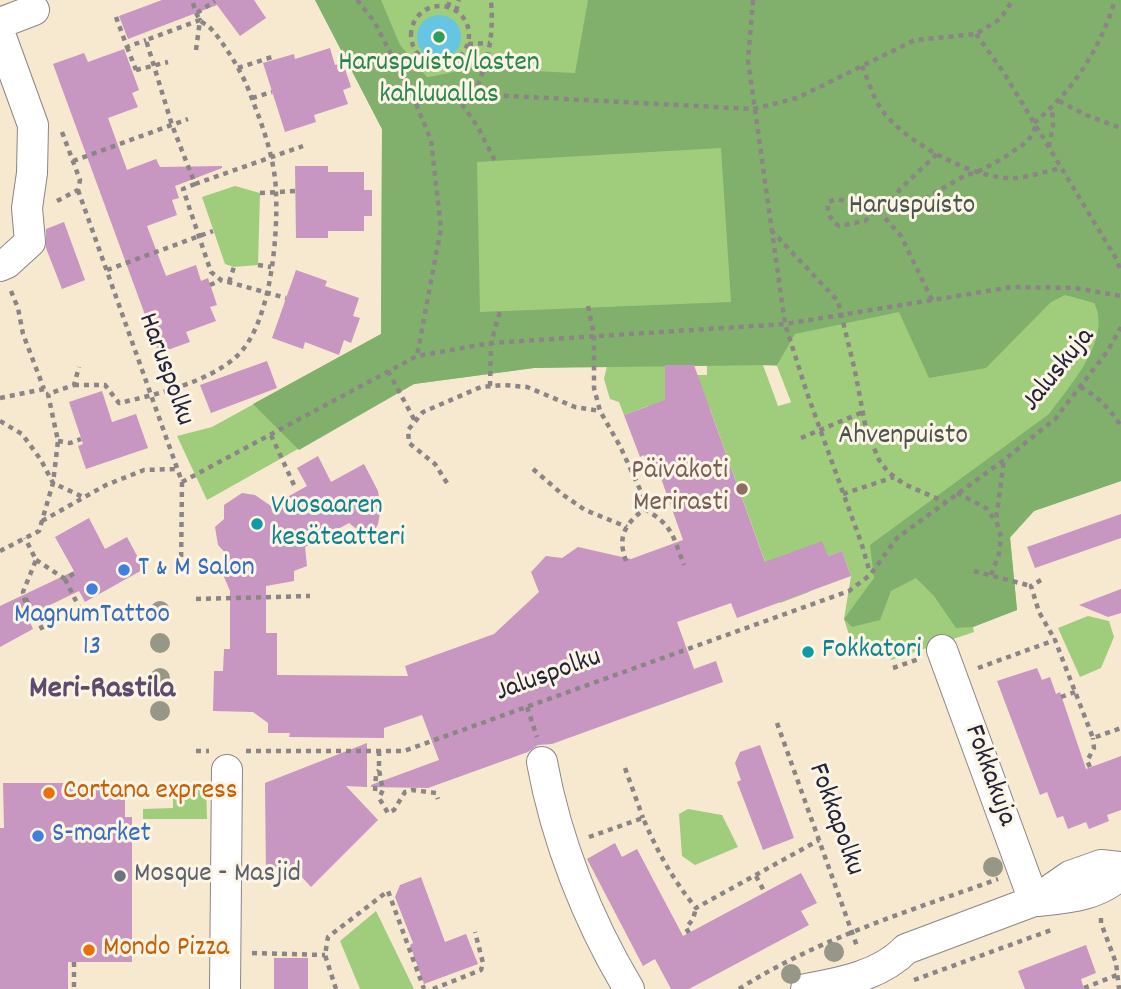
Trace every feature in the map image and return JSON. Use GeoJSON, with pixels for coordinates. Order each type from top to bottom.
{"type":"FeatureCollection","features":[{"type":"Feature","properties":{"kind":"street"},"geometry":{"type":"LineString","coordinates":[[0,23],[34,10]]}},
{"type":"Feature","properties":{"kind":"street"},"geometry":{"type":"LineString","coordinates":[[0,34],[33,125],[32,173],[27,208],[30,242],[0,266]]}},
{"type":"Feature","properties":{"kind":"street","name":"Fokkakuja"},"geometry":{"type":"LineString","coordinates":[[942,650],[1034,901]]}},
{"type":"Feature","properties":{"kind":"street"},"geometry":{"type":"LineString","coordinates":[[225,989],[233,761]]}},
{"type":"Feature","properties":{"kind":"street"},"geometry":{"type":"LineString","coordinates":[[542,762],[546,785],[565,845],[603,944],[629,989]]}},
{"type":"Feature","properties":{"kind":"street"},"geometry":{"type":"LineString","coordinates":[[805,989],[832,966],[860,953],[886,945],[906,948],[1034,901],[1070,876],[1101,865],[1121,867]]}},
{"type":"Feature","properties":{"kind":"street"},"geometry":{"type":"LineString","coordinates":[[1034,901],[1079,897],[1110,886],[1121,874]]}},
{"type":"Feature","properties":{"kind":"path"},"geometry":{"type":"LineString","coordinates":[[0,398],[74,385],[105,386],[119,403],[151,396],[221,368],[237,355],[248,341],[268,292],[275,237],[276,191],[271,157],[252,98],[238,68],[216,36],[200,20],[192,0]]}},
{"type":"Feature","properties":{"kind":"path"},"geometry":{"type":"LineString","coordinates":[[357,0],[374,21],[414,99],[431,140],[441,228],[417,356]]}},
{"type":"Feature","properties":{"kind":"path"},"geometry":{"type":"LineString","coordinates":[[448,7],[450,0]]}},
{"type":"Feature","properties":{"kind":"path"},"geometry":{"type":"LineString","coordinates":[[456,11],[459,0]]}},
{"type":"Feature","properties":{"kind":"path"},"geometry":{"type":"LineString","coordinates":[[474,95],[487,66],[493,24],[491,0]]}},
{"type":"Feature","properties":{"kind":"path"},"geometry":{"type":"LineString","coordinates":[[753,0],[748,60],[785,324],[870,575]]}},
{"type":"Feature","properties":{"kind":"path"},"geometry":{"type":"LineString","coordinates":[[414,99],[474,95],[753,109],[797,98],[915,40],[976,34],[1000,19],[1013,0]]}},
{"type":"Feature","properties":{"kind":"path"},"geometry":{"type":"LineString","coordinates":[[892,201],[908,204],[924,199],[964,176],[1002,159],[1028,141],[1035,124],[1059,101],[1087,65],[1115,0]]}},
{"type":"Feature","properties":{"kind":"path"},"geometry":{"type":"LineString","coordinates":[[197,13],[215,1]]}},
{"type":"Feature","properties":{"kind":"path"},"geometry":{"type":"LineString","coordinates":[[448,7],[456,11],[468,25],[468,44],[464,53],[456,60],[437,65],[419,56],[414,48],[411,29],[415,20],[429,8],[448,7]]}},
{"type":"Feature","properties":{"kind":"path"},"geometry":{"type":"LineString","coordinates":[[116,17],[134,71],[169,61]]}},
{"type":"Feature","properties":{"kind":"path"},"geometry":{"type":"LineString","coordinates":[[127,47],[200,20]]}},
{"type":"Feature","properties":{"kind":"path"},"geometry":{"type":"LineString","coordinates":[[196,50],[200,20]]}},
{"type":"Feature","properties":{"kind":"path"},"geometry":{"type":"LineString","coordinates":[[976,34],[1062,168],[1117,260],[1121,274]]}},
{"type":"Feature","properties":{"kind":"path"},"geometry":{"type":"LineString","coordinates":[[145,40],[172,125],[195,184]]}},
{"type":"Feature","properties":{"kind":"path"},"geometry":{"type":"LineString","coordinates":[[468,44],[490,43]]}},
{"type":"Feature","properties":{"kind":"path"},"geometry":{"type":"LineString","coordinates":[[238,68],[272,57]]}},
{"type":"Feature","properties":{"kind":"path"},"geometry":{"type":"LineString","coordinates":[[862,66],[882,110],[897,127],[954,164],[1014,178],[1062,168]]}},
{"type":"Feature","properties":{"kind":"path"},"geometry":{"type":"LineString","coordinates":[[252,98],[272,92]]}},
{"type":"Feature","properties":{"kind":"path"},"geometry":{"type":"LineString","coordinates":[[456,96],[478,127],[495,161]]}},
{"type":"Feature","properties":{"kind":"path"},"geometry":{"type":"LineString","coordinates":[[1059,101],[1086,116],[1121,128]]}},
{"type":"Feature","properties":{"kind":"path"},"geometry":{"type":"LineString","coordinates":[[1049,148],[1053,127],[1052,107]]}},
{"type":"Feature","properties":{"kind":"path"},"geometry":{"type":"LineString","coordinates":[[73,161],[188,119]]}},
{"type":"Feature","properties":{"kind":"path"},"geometry":{"type":"LineString","coordinates":[[177,192],[303,146]]}},
{"type":"Feature","properties":{"kind":"path"},"geometry":{"type":"LineString","coordinates":[[932,300],[901,236],[877,209],[836,199],[828,202],[827,211],[831,220],[839,226],[865,221],[877,209],[892,201],[937,153]]}},
{"type":"Feature","properties":{"kind":"path"},"geometry":{"type":"LineString","coordinates":[[183,189],[211,272],[221,280],[286,298]]}},
{"type":"Feature","properties":{"kind":"path","name":"Haruspolku"},"geometry":{"type":"LineString","coordinates":[[78,190],[182,482],[181,569]]}},
{"type":"Feature","properties":{"kind":"path"},"geometry":{"type":"LineString","coordinates":[[260,193],[296,191]]}},
{"type":"Feature","properties":{"kind":"path"},"geometry":{"type":"LineString","coordinates":[[770,230],[838,301],[866,429],[880,460],[894,477],[904,484],[945,502]]}},
{"type":"Feature","properties":{"kind":"path"},"geometry":{"type":"LineString","coordinates":[[107,270],[213,231]]}},
{"type":"Feature","properties":{"kind":"path"},"geometry":{"type":"LineString","coordinates":[[258,265],[271,267]]}},
{"type":"Feature","properties":{"kind":"path"},"geometry":{"type":"LineString","coordinates":[[0,266],[18,308],[23,334],[46,392],[58,440],[53,483],[38,531],[0,551]]}},
{"type":"Feature","properties":{"kind":"path"},"geometry":{"type":"LineString","coordinates":[[229,282],[234,267]]}},
{"type":"Feature","properties":{"kind":"path"},"geometry":{"type":"LineString","coordinates":[[210,285],[221,280]]}},
{"type":"Feature","properties":{"kind":"path"},"geometry":{"type":"LineString","coordinates":[[182,482],[417,356],[491,343],[785,324],[1012,286],[1075,288],[1121,296]]}},
{"type":"Feature","properties":{"kind":"path"},"geometry":{"type":"LineString","coordinates":[[588,306],[594,335],[594,388],[600,411],[643,496],[644,509]]}},
{"type":"Feature","properties":{"kind":"path"},"geometry":{"type":"LineString","coordinates":[[490,386],[491,343],[500,311]]}},
{"type":"Feature","properties":{"kind":"path","name":"Jaluskuja"},"geometry":{"type":"LineString","coordinates":[[870,575],[897,538],[1055,419],[1107,352],[1121,327]]}},
{"type":"Feature","properties":{"kind":"path"},"geometry":{"type":"LineString","coordinates":[[74,385],[79,367]]}},
{"type":"Feature","properties":{"kind":"path"},"geometry":{"type":"LineString","coordinates":[[388,371],[415,421]]}},
{"type":"Feature","properties":{"kind":"path"},"geometry":{"type":"LineString","coordinates":[[447,483],[435,464],[409,443],[408,430],[422,412],[481,387],[504,385],[527,387],[575,407],[600,411]]}},
{"type":"Feature","properties":{"kind":"path"},"geometry":{"type":"LineString","coordinates":[[1080,387],[1094,394],[1113,413],[1121,426]]}},
{"type":"Feature","properties":{"kind":"path"},"geometry":{"type":"LineString","coordinates":[[801,438],[863,412]]}},
{"type":"Feature","properties":{"kind":"path"},"geometry":{"type":"LineString","coordinates":[[0,421],[22,434],[41,460],[53,483],[84,498]]}},
{"type":"Feature","properties":{"kind":"path"},"geometry":{"type":"LineString","coordinates":[[271,435],[293,485]]}},
{"type":"Feature","properties":{"kind":"path"},"geometry":{"type":"LineString","coordinates":[[58,440],[70,443],[82,439]]}},
{"type":"Feature","properties":{"kind":"path"},"geometry":{"type":"LineString","coordinates":[[996,520],[1004,460]]}},
{"type":"Feature","properties":{"kind":"path"},"geometry":{"type":"LineString","coordinates":[[42,521],[106,485],[144,470],[177,469]]}},
{"type":"Feature","properties":{"kind":"path"},"geometry":{"type":"LineString","coordinates":[[533,469],[585,510],[627,527]]}},
{"type":"Feature","properties":{"kind":"path"},"geometry":{"type":"LineString","coordinates":[[844,494],[894,477]]}},
{"type":"Feature","properties":{"kind":"path"},"geometry":{"type":"LineString","coordinates":[[957,493],[986,508],[996,520],[1001,537],[999,554],[991,575]]}},
{"type":"Feature","properties":{"kind":"path"},"geometry":{"type":"LineString","coordinates":[[626,561],[621,547],[622,535],[632,519],[644,509]]}},
{"type":"Feature","properties":{"kind":"path"},"geometry":{"type":"LineString","coordinates":[[644,509],[661,518],[669,528],[684,565]]}},
{"type":"Feature","properties":{"kind":"path"},"geometry":{"type":"LineString","coordinates":[[25,538],[36,560],[65,579],[82,613]]}},
{"type":"Feature","properties":{"kind":"path"},"geometry":{"type":"LineString","coordinates":[[36,560],[23,592],[45,634]]}},
{"type":"Feature","properties":{"kind":"path"},"geometry":{"type":"LineString","coordinates":[[974,571],[1031,586],[1041,580]]}},
{"type":"Feature","properties":{"kind":"path"},"geometry":{"type":"LineString","coordinates":[[65,579],[75,573]]}},
{"type":"Feature","properties":{"kind":"path","name":"Jaluspolku"},"geometry":{"type":"LineString","coordinates":[[233,761],[404,751],[849,591],[870,575]]}},
{"type":"Feature","properties":{"kind":"path"},"geometry":{"type":"LineString","coordinates":[[1031,586],[1039,612],[1055,640],[1093,738],[1094,748],[1087,761],[1090,767]]}},
{"type":"Feature","properties":{"kind":"path"},"geometry":{"type":"LineString","coordinates":[[196,599],[310,596]]}},
{"type":"Feature","properties":{"kind":"path"},"geometry":{"type":"LineString","coordinates":[[14,606],[26,599]]}},
{"type":"Feature","properties":{"kind":"path"},"geometry":{"type":"LineString","coordinates":[[978,668],[1055,640]]}},
{"type":"Feature","properties":{"kind":"path"},"geometry":{"type":"LineString","coordinates":[[1062,697],[1075,692]]}},
{"type":"Feature","properties":{"kind":"path","name":"Fokkapolku"},"geometry":{"type":"LineString","coordinates":[[777,723],[853,932]]}},
{"type":"Feature","properties":{"kind":"path"},"geometry":{"type":"LineString","coordinates":[[1093,738],[1121,728]]}},
{"type":"Feature","properties":{"kind":"path"},"geometry":{"type":"LineString","coordinates":[[379,751],[383,790],[379,798],[388,813],[394,810],[405,792],[412,790],[436,793],[438,799]]}},
{"type":"Feature","properties":{"kind":"path"},"geometry":{"type":"LineString","coordinates":[[625,768],[656,848],[672,876],[696,908]]}},
{"type":"Feature","properties":{"kind":"path"},"geometry":{"type":"LineString","coordinates":[[375,791],[376,774],[379,770]]}},
{"type":"Feature","properties":{"kind":"path"},"geometry":{"type":"LineString","coordinates":[[565,845],[643,818]]}},
{"type":"Feature","properties":{"kind":"path"},"geometry":{"type":"LineString","coordinates":[[689,933],[686,928],[693,919],[696,908],[819,840]]}},
{"type":"Feature","properties":{"kind":"path"},"geometry":{"type":"LineString","coordinates":[[757,876],[765,892]]}},
{"type":"Feature","properties":{"kind":"path"},"geometry":{"type":"LineString","coordinates":[[739,989],[800,955],[853,932],[1003,878]]}},
{"type":"Feature","properties":{"kind":"path"},"geometry":{"type":"LineString","coordinates":[[335,989],[325,955],[328,937],[388,891],[424,989]]}},
{"type":"Feature","properties":{"kind":"path"},"geometry":{"type":"LineString","coordinates":[[1089,917],[1101,912],[1101,923],[1114,959],[1119,989]]}},
{"type":"Feature","properties":{"kind":"path"},"geometry":{"type":"LineString","coordinates":[[911,981],[1064,926]]}},
{"type":"Feature","properties":{"kind":"path"},"geometry":{"type":"LineString","coordinates":[[433,989],[481,970],[483,962],[475,932]]}},
{"type":"Feature","properties":{"kind":"path"},"geometry":{"type":"LineString","coordinates":[[248,953],[325,955]]}},
{"type":"Feature","properties":{"kind":"path"},"geometry":{"type":"LineString","coordinates":[[1114,959],[1121,956]]}},
{"type":"Feature","properties":{"kind":"path"},"geometry":{"type":"LineString","coordinates":[[74,962],[75,989]]}},
{"type":"Feature","properties":{"kind":"path"},"geometry":{"type":"LineString","coordinates":[[1084,988],[1117,975]]}},
{"type":"Feature","properties":{"kind":"green space","name":"Haruspuisto"},"geometry":{"type":"Polygon","coordinates":[[[315,0],[1121,0],[1121,481],[1034,511],[1010,538],[1017,610],[973,627],[974,632],[891,660],[889,656],[851,641],[844,619],[851,576],[842,551],[828,556],[809,592],[780,603],[710,409],[650,413],[648,406],[624,415],[619,402],[610,399],[604,379],[607,366],[534,368],[414,384],[207,500],[177,436],[212,427],[381,334],[382,129],[315,0]],[[666,365],[666,375],[707,375],[707,365],[666,365]],[[763,365],[778,406],[791,402],[777,366],[763,365]]]}},
{"type":"Feature","properties":{"kind":"green space","name":"Haruspuisto"},"geometry":{"type":"Polygon","coordinates":[[[315,0],[381,0],[400,45],[427,77],[480,67],[575,73],[588,0],[1121,0],[1121,481],[1034,511],[1010,537],[1017,610],[973,627],[956,628],[934,596],[916,578],[891,591],[880,620],[852,627],[844,619],[874,578],[870,545],[1049,414],[1077,376],[1093,346],[1098,331],[1098,317],[1094,303],[1065,295],[1051,302],[986,368],[929,378],[899,312],[795,334],[777,365],[534,368],[414,384],[299,450],[253,404],[381,334],[382,129],[315,0]],[[721,148],[477,162],[480,312],[731,302],[721,148]]]}},
{"type":"Feature","properties":{"kind":"green space"},"geometry":{"type":"Polygon","coordinates":[[[235,186],[260,193],[258,265],[234,267],[225,264],[202,197],[235,186]]]}},
{"type":"Feature","properties":{"kind":"green space"},"geometry":{"type":"Polygon","coordinates":[[[1088,616],[1109,621],[1114,637],[1101,668],[1080,677],[1058,628],[1088,616]]]}},
{"type":"Feature","properties":{"kind":"green space"},"geometry":{"type":"Polygon","coordinates":[[[206,785],[207,819],[143,819],[143,809],[173,808],[173,786],[206,785]]]}},
{"type":"Feature","properties":{"kind":"green space"},"geometry":{"type":"Polygon","coordinates":[[[688,809],[722,815],[738,847],[695,865],[682,856],[679,814],[688,809]]]}},
{"type":"Feature","properties":{"kind":"green space"},"geometry":{"type":"Polygon","coordinates":[[[376,911],[414,989],[360,989],[340,941],[376,911]]]}},
{"type":"Feature","properties":{"kind":"water","name":"Haruspuisto/lasten kahluuallas"},"geometry":{"type":"Polygon","coordinates":[[[439,15],[454,22],[461,37],[454,52],[439,59],[424,52],[417,37],[424,22],[439,15]]]}},
{"type":"Feature","properties":{"kind":"building"},"geometry":{"type":"Polygon","coordinates":[[[162,0],[254,0],[266,18],[240,36],[217,5],[128,39],[119,16],[162,0]]]}},
{"type":"Feature","properties":{"kind":"building"},"geometry":{"type":"Polygon","coordinates":[[[330,48],[335,65],[343,63],[351,87],[343,90],[348,104],[314,115],[316,122],[285,132],[263,63],[294,54],[295,59],[330,48]]]}},
{"type":"Feature","properties":{"kind":"building"},"geometry":{"type":"Polygon","coordinates":[[[124,49],[139,90],[132,93],[138,107],[108,118],[127,170],[156,159],[160,167],[222,166],[175,186],[179,198],[172,200],[177,215],[147,226],[166,276],[196,265],[201,281],[208,278],[217,305],[210,307],[216,321],[186,332],[190,342],[159,353],[53,64],[84,53],[88,62],[124,49]]]}},
{"type":"Feature","properties":{"kind":"building"},"geometry":{"type":"Polygon","coordinates":[[[295,166],[328,166],[328,172],[364,172],[364,190],[372,190],[372,216],[364,216],[364,231],[328,231],[328,238],[296,238],[295,166]]]}},
{"type":"Feature","properties":{"kind":"building"},"geometry":{"type":"Polygon","coordinates":[[[64,222],[85,280],[62,289],[46,248],[46,229],[64,222]]]}},
{"type":"Feature","properties":{"kind":"building"},"geometry":{"type":"Polygon","coordinates":[[[296,270],[327,281],[325,286],[359,298],[353,316],[360,318],[351,343],[344,340],[339,355],[305,342],[303,349],[272,338],[296,270]]]}},
{"type":"Feature","properties":{"kind":"building"},"geometry":{"type":"Polygon","coordinates":[[[267,361],[277,388],[211,413],[200,385],[267,361]]]}},
{"type":"Feature","properties":{"kind":"building"},"geometry":{"type":"Polygon","coordinates":[[[665,365],[694,365],[765,562],[822,541],[828,556],[842,551],[851,576],[737,618],[731,603],[677,622],[694,669],[716,661],[723,682],[552,744],[538,745],[528,752],[428,788],[371,787],[439,760],[422,715],[384,728],[384,738],[289,737],[290,733],[268,733],[268,723],[253,712],[213,711],[214,671],[223,671],[224,649],[230,649],[230,591],[222,572],[230,558],[218,545],[215,527],[224,519],[224,505],[242,493],[255,495],[271,506],[307,486],[297,468],[318,456],[331,482],[364,464],[378,491],[381,508],[378,524],[370,540],[349,523],[305,547],[307,566],[294,571],[294,581],[266,586],[266,633],[277,633],[277,675],[408,676],[405,666],[494,634],[539,592],[531,572],[546,556],[562,558],[578,547],[631,559],[683,540],[657,467],[649,469],[644,455],[640,457],[624,415],[665,400],[665,365]]]}},
{"type":"Feature","properties":{"kind":"building"},"geometry":{"type":"Polygon","coordinates":[[[102,391],[112,422],[136,414],[148,448],[86,469],[78,446],[83,444],[69,402],[102,391]]]}},
{"type":"Feature","properties":{"kind":"building"},"geometry":{"type":"Polygon","coordinates":[[[1121,514],[1121,538],[1035,568],[1027,547],[1121,514]]]}},
{"type":"Feature","properties":{"kind":"building"},"geometry":{"type":"Polygon","coordinates":[[[89,518],[105,549],[127,537],[144,569],[85,602],[79,591],[27,616],[33,629],[0,647],[0,606],[74,571],[55,537],[89,518]]]}},
{"type":"Feature","properties":{"kind":"building"},"geometry":{"type":"Polygon","coordinates":[[[1121,589],[1121,613],[1108,617],[1079,605],[1121,589]]]}},
{"type":"Feature","properties":{"kind":"building"},"geometry":{"type":"Polygon","coordinates":[[[1037,668],[1042,680],[1050,677],[1056,694],[1060,692],[1086,769],[1121,756],[1121,810],[1107,815],[1109,821],[1089,829],[1086,822],[1068,829],[1063,816],[1057,818],[1047,792],[1040,795],[997,681],[1037,668]]]}},
{"type":"Feature","properties":{"kind":"building"},"geometry":{"type":"Polygon","coordinates":[[[367,743],[367,787],[346,786],[378,820],[311,887],[300,875],[266,876],[265,783],[367,743]]]}},
{"type":"Feature","properties":{"kind":"building"},"geometry":{"type":"Polygon","coordinates":[[[760,745],[794,838],[763,850],[737,782],[741,780],[735,763],[740,752],[760,745]]]}},
{"type":"Feature","properties":{"kind":"building"},"geometry":{"type":"Polygon","coordinates":[[[3,783],[125,783],[125,817],[132,817],[132,962],[68,962],[68,989],[0,989],[0,828],[4,828],[3,783]]]}},
{"type":"Feature","properties":{"kind":"building"},"geometry":{"type":"Polygon","coordinates":[[[615,843],[622,857],[637,849],[683,936],[801,873],[817,903],[801,911],[809,925],[689,989],[671,989],[655,959],[643,966],[587,859],[615,843]]]}},
{"type":"Feature","properties":{"kind":"building"},"geometry":{"type":"Polygon","coordinates":[[[421,877],[445,942],[466,934],[478,964],[424,984],[410,945],[413,943],[395,897],[400,885],[421,877]]]}},
{"type":"Feature","properties":{"kind":"building"},"geometry":{"type":"Polygon","coordinates":[[[1086,945],[1096,973],[1081,979],[1084,989],[1025,989],[1018,971],[1086,945]]]}},
{"type":"Feature","properties":{"kind":"building"},"geometry":{"type":"Polygon","coordinates":[[[274,958],[308,958],[308,989],[274,989],[274,958]]]}},
{"type":"Feature","properties":{"kind":"place","name":"Haruspuisto/lasten kahluuallas"},"geometry":{"type":"Point","coordinates":[439,37]}},
{"type":"Feature","properties":{"kind":"place","name":"Päiväkoti Merirasti"},"geometry":{"type":"Point","coordinates":[742,489]}},
{"type":"Feature","properties":{"kind":"place","name":"Vuosaaren kesäteatteri"},"geometry":{"type":"Point","coordinates":[257,524]}},
{"type":"Feature","properties":{"kind":"place","name":"T & M Salon"},"geometry":{"type":"Point","coordinates":[124,570]}},
{"type":"Feature","properties":{"kind":"place","name":"MagnumTattoo 13"},"geometry":{"type":"Point","coordinates":[92,589]}},
{"type":"Feature","properties":{"kind":"place","name":"Fokkatori"},"geometry":{"type":"Point","coordinates":[808,652]}},
{"type":"Feature","properties":{"kind":"place","name":"Cortana express"},"geometry":{"type":"Point","coordinates":[49,793]}},
{"type":"Feature","properties":{"kind":"place","name":"S-market"},"geometry":{"type":"Point","coordinates":[38,836]}},
{"type":"Feature","properties":{"kind":"place","name":"Mosque - Masjid"},"geometry":{"type":"Point","coordinates":[120,876]}},
{"type":"Feature","properties":{"kind":"place","name":"Mondo Pizza"},"geometry":{"type":"Point","coordinates":[89,950]}},
{"type":"Feature","properties":{"kind":"district","name":"Meri-Rastila"},"geometry":{"type":"Point","coordinates":[102,692]}},
{"type":"Feature","properties":{"kind":"park label","name":"Ahvenpuisto"},"geometry":{"type":"Point","coordinates":[903,438]}}]}
